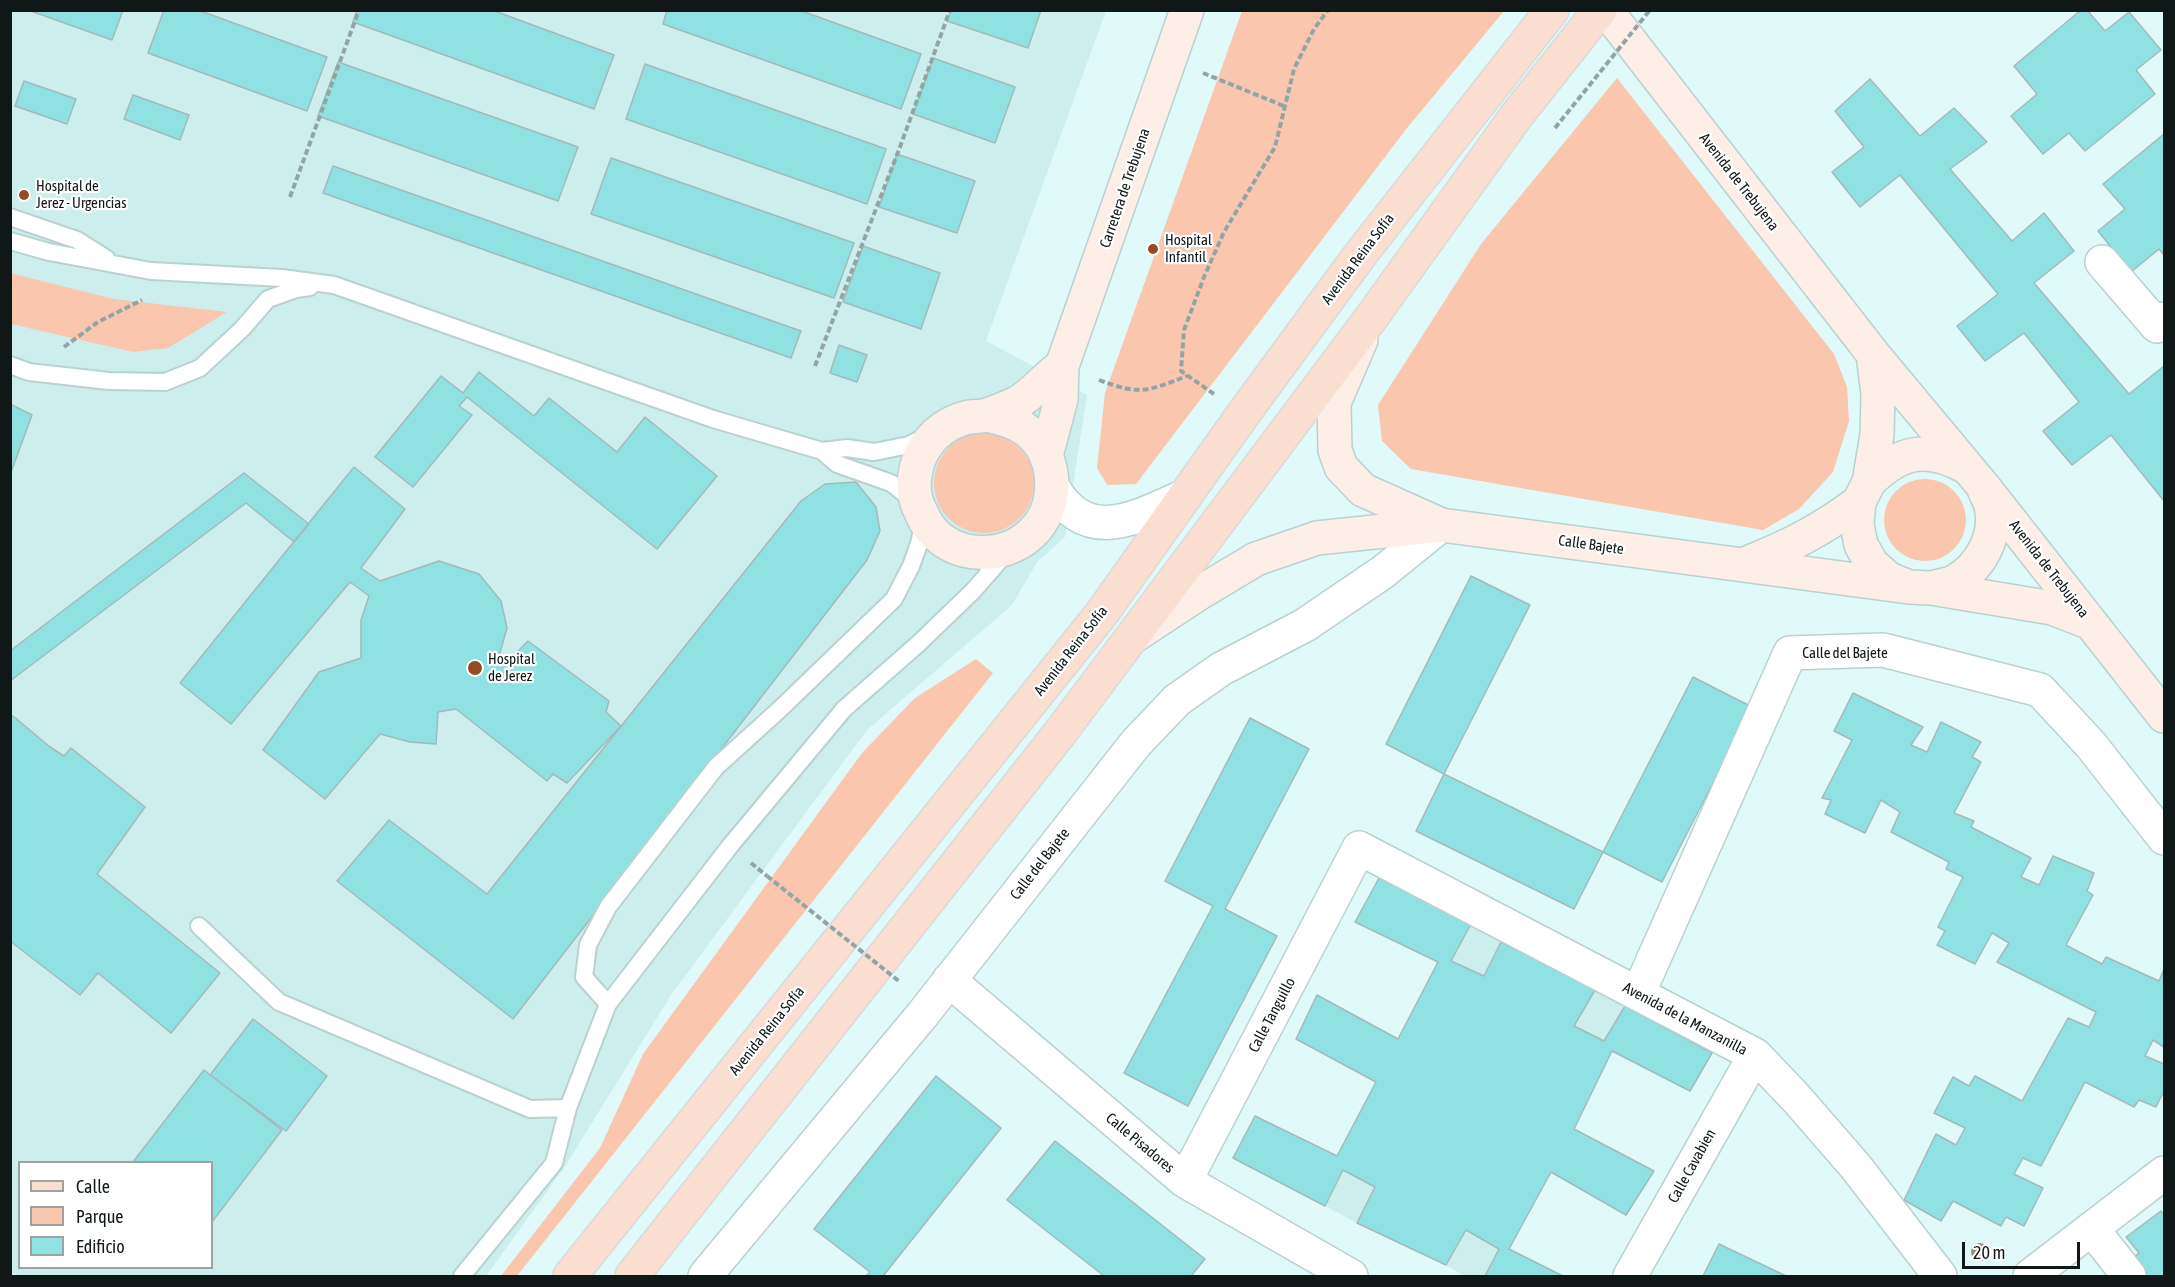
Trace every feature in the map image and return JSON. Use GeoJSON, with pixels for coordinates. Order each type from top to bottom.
{"type":"FeatureCollection","features":[{"type":"Feature","properties":{"kind":"main road","name":"Carretera de Trebujena"},"geometry":{"type":"LineString","coordinates":[[1049,471],[1061,399],[1062,366],[1187,10]]}},
{"type":"Feature","properties":{"kind":"main road","name":"Avenida Reina Sofía"},"geometry":{"type":"LineString","coordinates":[[570,1276],[1102,613],[1360,255],[1552,10]]}},
{"type":"Feature","properties":{"kind":"main road"},"geometry":{"type":"LineString","coordinates":[[632,1276],[1052,743],[1371,318],[1517,115],[1600,10]]}},
{"type":"Feature","properties":{"kind":"main road","name":"Avenida de Trebujena"},"geometry":{"type":"LineString","coordinates":[[1605,10],[1873,354],[1976,477],[2164,716]]}},
{"type":"Feature","properties":{"kind":"main road"},"geometry":{"type":"LineString","coordinates":[[1371,318],[1334,403],[1335,450],[1341,467],[1363,490],[1441,525]]}},
{"type":"Feature","properties":{"kind":"main road","name":"Avenida de Trebujena"},"geometry":{"type":"LineString","coordinates":[[1873,354],[1878,394],[1877,435],[1857,524],[1861,545],[1872,564],[1889,579],[1920,588],[2052,608],[2092,624]]}},
{"type":"Feature","properties":{"kind":"main road","name":"Carretera de Trebujena"},"geometry":{"type":"LineString","coordinates":[[987,415],[1009,420],[1029,432],[1043,449],[1052,494],[1045,515],[1032,533],[1013,546],[991,553],[968,552],[947,543],[930,528],[921,511],[914,486],[917,463],[927,443],[944,427],[964,418],[987,415],[1032,394],[1053,371],[1062,366]]}},
{"type":"Feature","properties":{"kind":"main road","name":"Avenida de Trebujena"},"geometry":{"type":"LineString","coordinates":[[1864,492],[1884,467],[1903,456],[1926,453],[1949,458],[1976,477],[1991,507],[1992,530],[1985,552],[1971,570],[1952,583],[1920,588]]}},
{"type":"Feature","properties":{"kind":"main road","name":"Calle Bajete"},"geometry":{"type":"LineString","coordinates":[[1742,565],[1787,547],[1828,525],[1864,492]]}},
{"type":"Feature","properties":{"kind":"main road"},"geometry":{"type":"LineString","coordinates":[[1133,637],[1256,559],[1317,538],[1441,525]]}},
{"type":"Feature","properties":{"kind":"main road","name":"Calle Bajete"},"geometry":{"type":"LineString","coordinates":[[1441,525],[1920,588]]}},
{"type":"Feature","properties":{"kind":"street"},"geometry":{"type":"LineString","coordinates":[[2102,262],[2157,326],[2164,319]]}},
{"type":"Feature","properties":{"kind":"street"},"geometry":{"type":"LineString","coordinates":[[1049,471],[1059,498],[1072,513],[1090,521],[1127,521],[1185,496]]}},
{"type":"Feature","properties":{"kind":"street","name":"Calle del Bajete"},"geometry":{"type":"LineString","coordinates":[[705,1276],[949,980],[1136,743],[1177,700],[1221,669],[1305,625],[1383,572],[1441,525]]}},
{"type":"Feature","properties":{"kind":"street","name":"Calle del Bajete"},"geometry":{"type":"LineString","coordinates":[[1638,994],[1790,652],[1883,650],[2040,690],[2091,744],[2164,838]]}},
{"type":"Feature","properties":{"kind":"street","name":"Avenida de la Manzanilla"},"geometry":{"type":"LineString","coordinates":[[1359,848],[1755,1055],[1856,1167],[1940,1276]]}},
{"type":"Feature","properties":{"kind":"street","name":"Calle Tanguillo"},"geometry":{"type":"LineString","coordinates":[[1185,1181],[1359,848]]}},
{"type":"Feature","properties":{"kind":"street","name":"Calle Pisadores"},"geometry":{"type":"LineString","coordinates":[[949,980],[1185,1181],[1351,1276]]}},
{"type":"Feature","properties":{"kind":"street","name":"Calle Cavabien"},"geometry":{"type":"LineString","coordinates":[[1630,1276],[1755,1055]]}},
{"type":"Feature","properties":{"kind":"street"},"geometry":{"type":"LineString","coordinates":[[2030,1276],[2164,1173]]}},
{"type":"Feature","properties":{"kind":"street"},"geometry":{"type":"LineString","coordinates":[[2092,1229],[2129,1276]]}},
{"type":"Feature","properties":{"kind":"lane"},"geometry":{"type":"LineString","coordinates":[[10,217],[77,240],[115,264]]}},
{"type":"Feature","properties":{"kind":"lane"},"geometry":{"type":"LineString","coordinates":[[10,241],[50,252],[151,271],[282,279],[334,285],[713,419],[822,451],[846,448],[874,452],[892,449],[909,445],[944,427]]}},
{"type":"Feature","properties":{"kind":"lane"},"geometry":{"type":"LineString","coordinates":[[10,365],[29,372],[109,381],[165,382],[200,368],[243,329],[268,299],[296,289],[334,285]]}},
{"type":"Feature","properties":{"kind":"lane"},"geometry":{"type":"LineString","coordinates":[[608,1004],[584,977],[588,945],[608,907],[716,767],[894,599],[912,566],[919,544],[921,511],[891,483],[837,464],[822,451]]}},
{"type":"Feature","properties":{"kind":"lane"},"geometry":{"type":"LineString","coordinates":[[462,1276],[554,1163],[568,1108],[608,1004],[729,846],[844,709],[957,606],[1013,546]]}},
{"type":"Feature","properties":{"kind":"lane"},"geometry":{"type":"LineString","coordinates":[[199,926],[279,1002],[530,1109],[568,1108]]}},
{"type":"Feature","properties":{"kind":"path"},"geometry":{"type":"LineString","coordinates":[[290,197],[359,10]]}},
{"type":"Feature","properties":{"kind":"path"},"geometry":{"type":"LineString","coordinates":[[814,366],[900,147],[950,10]]}},
{"type":"Feature","properties":{"kind":"path"},"geometry":{"type":"LineString","coordinates":[[1244,413],[1181,371],[1184,330],[1224,232],[1275,147],[1294,69],[1314,29],[1328,10]]}},
{"type":"Feature","properties":{"kind":"path"},"geometry":{"type":"LineString","coordinates":[[1555,128],[1650,10]]}},
{"type":"Feature","properties":{"kind":"path"},"geometry":{"type":"LineString","coordinates":[[1169,60],[1284,105]]}},
{"type":"Feature","properties":{"kind":"path"},"geometry":{"type":"LineString","coordinates":[[29,372],[98,322],[147,297],[151,271]]}},
{"type":"Feature","properties":{"kind":"path"},"geometry":{"type":"LineString","coordinates":[[1062,366],[1130,391],[1154,388],[1187,376]]}},
{"type":"Feature","properties":{"kind":"path"},"geometry":{"type":"LineString","coordinates":[[767,876],[900,982]]}},
{"type":"Feature","properties":{"kind":"shaded area","name":"Hospital de Jerez"},"geometry":{"type":"Polygon","coordinates":[[[10,11],[1106,11],[986,341],[1087,395],[1065,537],[1037,562],[1012,605],[867,730],[671,995],[564,1168],[486,1276],[11,1276],[10,11]]]}},
{"type":"Feature","properties":{"kind":"shaded area"},"geometry":{"type":"Polygon","coordinates":[[[1471,924],[1501,942],[1484,976],[1451,961],[1471,924]]]}},
{"type":"Feature","properties":{"kind":"shaded area"},"geometry":{"type":"Polygon","coordinates":[[[1595,990],[1625,1006],[1604,1041],[1574,1026],[1595,990]]]}},
{"type":"Feature","properties":{"kind":"shaded area"},"geometry":{"type":"Polygon","coordinates":[[[1343,1170],[1375,1187],[1357,1223],[1325,1206],[1343,1170]]]}},
{"type":"Feature","properties":{"kind":"shaded area"},"geometry":{"type":"Polygon","coordinates":[[[1466,1230],[1499,1249],[1485,1276],[1464,1276],[1446,1265],[1466,1230]]]}},
{"type":"Feature","properties":{"kind":"green space"},"geometry":{"type":"Polygon","coordinates":[[[1242,11],[1504,11],[1407,128],[1136,484],[1107,485],[1097,468],[1105,393],[1242,11]]]}},
{"type":"Feature","properties":{"kind":"green space"},"geometry":{"type":"Polygon","coordinates":[[[1617,78],[1834,354],[1847,387],[1849,421],[1833,472],[1799,509],[1763,530],[1411,469],[1382,441],[1378,405],[1481,244],[1617,78]]]}},
{"type":"Feature","properties":{"kind":"green space"},"geometry":{"type":"Polygon","coordinates":[[[10,273],[114,299],[227,312],[168,348],[133,352],[11,324],[10,273]]]}},
{"type":"Feature","properties":{"kind":"green space"},"geometry":{"type":"Polygon","coordinates":[[[984,433],[1003,437],[1019,448],[1030,464],[1034,483],[1030,502],[1019,518],[1003,529],[984,533],[965,529],[949,518],[938,502],[934,483],[938,464],[949,448],[965,437],[984,433]]]}},
{"type":"Feature","properties":{"kind":"green space"},"geometry":{"type":"Polygon","coordinates":[[[1925,479],[1941,482],[1954,491],[1963,504],[1966,520],[1963,536],[1954,549],[1941,558],[1925,561],[1909,558],[1896,549],[1887,536],[1884,520],[1887,504],[1896,491],[1909,482],[1925,479]]]}},
{"type":"Feature","properties":{"kind":"green space"},"geometry":{"type":"Polygon","coordinates":[[[976,659],[993,673],[517,1276],[501,1276],[600,1148],[643,1054],[862,753],[915,698],[976,659]]]}},
{"type":"Feature","properties":{"kind":"building"},"geometry":{"type":"Polygon","coordinates":[[[28,10],[123,10],[112,40],[28,10]]]}},
{"type":"Feature","properties":{"kind":"building"},"geometry":{"type":"Polygon","coordinates":[[[164,10],[198,10],[327,57],[307,111],[148,53],[164,10]]]}},
{"type":"Feature","properties":{"kind":"building"},"geometry":{"type":"Polygon","coordinates":[[[357,10],[492,10],[614,55],[594,109],[353,22],[357,10]]]}},
{"type":"Feature","properties":{"kind":"building"},"geometry":{"type":"Polygon","coordinates":[[[667,10],[799,10],[921,54],[901,109],[663,24],[667,10]]]}},
{"type":"Feature","properties":{"kind":"building"},"geometry":{"type":"Polygon","coordinates":[[[951,10],[1041,10],[1028,48],[947,21],[951,10]]]}},
{"type":"Feature","properties":{"kind":"building"},"geometry":{"type":"Polygon","coordinates":[[[2081,10],[2087,10],[2105,31],[2129,12],[2161,50],[2136,70],[2155,94],[2085,151],[2069,133],[2043,154],[2011,116],[2037,94],[2014,66],[2081,10]]]}},
{"type":"Feature","properties":{"kind":"building"},"geometry":{"type":"Polygon","coordinates":[[[933,58],[1015,87],[995,143],[913,114],[933,58]]]}},
{"type":"Feature","properties":{"kind":"building"},"geometry":{"type":"Polygon","coordinates":[[[338,62],[578,147],[558,201],[318,116],[338,62]]]}},
{"type":"Feature","properties":{"kind":"building"},"geometry":{"type":"Polygon","coordinates":[[[645,64],[886,149],[867,204],[626,119],[645,64]]]}},
{"type":"Feature","properties":{"kind":"building"},"geometry":{"type":"Polygon","coordinates":[[[1870,79],[1920,136],[1954,108],[1987,142],[1950,169],[2012,241],[2044,213],[2074,251],[2034,283],[2129,394],[2164,366],[2164,501],[2111,435],[2072,465],[2043,431],[2079,402],[2024,333],[1985,361],[1957,326],[1998,294],[1900,175],[1860,207],[1832,172],[1864,147],[1835,111],[1870,79]]]}},
{"type":"Feature","properties":{"kind":"building"},"geometry":{"type":"Polygon","coordinates":[[[24,81],[76,99],[67,124],[15,106],[24,81]]]}},
{"type":"Feature","properties":{"kind":"building"},"geometry":{"type":"Polygon","coordinates":[[[133,95],[189,115],[180,140],[124,119],[133,95]]]}},
{"type":"Feature","properties":{"kind":"building"},"geometry":{"type":"Polygon","coordinates":[[[2164,134],[2164,255],[2159,249],[2131,272],[2098,231],[2125,209],[2103,184],[2164,134]]]}},
{"type":"Feature","properties":{"kind":"building"},"geometry":{"type":"Polygon","coordinates":[[[897,154],[975,181],[957,233],[879,207],[897,154]]]}},
{"type":"Feature","properties":{"kind":"building"},"geometry":{"type":"Polygon","coordinates":[[[611,158],[854,243],[834,298],[591,214],[611,158]]]}},
{"type":"Feature","properties":{"kind":"building"},"geometry":{"type":"Polygon","coordinates":[[[333,166],[801,331],[791,358],[323,193],[333,166]]]}},
{"type":"Feature","properties":{"kind":"building"},"geometry":{"type":"Polygon","coordinates":[[[863,246],[940,273],[921,329],[843,302],[863,246]]]}},
{"type":"Feature","properties":{"kind":"building"},"geometry":{"type":"Polygon","coordinates":[[[839,345],[867,355],[857,382],[830,373],[839,345]]]}},
{"type":"Feature","properties":{"kind":"building"},"geometry":{"type":"Polygon","coordinates":[[[479,372],[534,416],[549,398],[617,452],[645,417],[717,476],[657,549],[467,397],[459,406],[472,415],[413,487],[375,457],[441,376],[463,393],[479,372]]]}},
{"type":"Feature","properties":{"kind":"building"},"geometry":{"type":"Polygon","coordinates":[[[10,404],[32,415],[10,475],[10,404]]]}},
{"type":"Feature","properties":{"kind":"building"},"geometry":{"type":"Polygon","coordinates":[[[354,467],[405,509],[361,568],[380,581],[439,561],[479,574],[501,601],[507,628],[498,660],[506,663],[528,641],[609,701],[606,712],[621,726],[567,783],[553,774],[547,781],[456,709],[438,712],[436,744],[410,742],[380,734],[325,799],[263,750],[319,672],[361,658],[361,620],[369,596],[350,582],[231,724],[180,683],[354,467]]]}},
{"type":"Feature","properties":{"kind":"building"},"geometry":{"type":"Polygon","coordinates":[[[244,473],[309,524],[294,542],[246,503],[10,681],[10,651],[244,473]]]}},
{"type":"Feature","properties":{"kind":"building"},"geometry":{"type":"Polygon","coordinates":[[[856,482],[876,507],[880,531],[867,560],[513,1019],[337,881],[389,820],[487,894],[801,501],[825,484],[856,482]]]}},
{"type":"Feature","properties":{"kind":"building"},"geometry":{"type":"Polygon","coordinates":[[[1471,576],[1530,605],[1444,774],[1386,744],[1471,576]]]}},
{"type":"Feature","properties":{"kind":"building"},"geometry":{"type":"Polygon","coordinates":[[[1693,677],[1752,707],[1662,882],[1603,852],[1693,677]]]}},
{"type":"Feature","properties":{"kind":"building"},"geometry":{"type":"Polygon","coordinates":[[[1853,693],[1923,727],[1911,745],[1927,752],[1941,722],[1981,742],[1972,757],[1981,762],[1954,813],[1974,821],[1971,827],[2031,858],[2021,877],[2039,885],[2053,856],[2094,873],[2087,891],[2093,895],[2066,945],[2102,964],[2106,957],[2159,981],[2164,969],[2164,1047],[2153,1040],[2145,1056],[2164,1064],[2164,1091],[2156,1107],[2139,1100],[2134,1107],[2085,1082],[2041,1166],[2023,1158],[2014,1174],[2043,1188],[2024,1226],[2006,1217],[2001,1226],[1953,1201],[1941,1221],[1904,1200],[1936,1134],[1956,1145],[1965,1128],[1934,1113],[1953,1077],[1969,1086],[1975,1076],[2022,1101],[2068,1018],[2089,1027],[2096,1012],[1997,962],[2009,943],[1992,933],[1975,964],[1937,945],[1945,931],[1938,927],[1963,877],[1946,869],[1949,862],[1891,832],[1900,812],[1881,800],[1865,833],[1825,814],[1831,800],[1822,798],[1852,740],[1834,731],[1853,693]]]}},
{"type":"Feature","properties":{"kind":"building"},"geometry":{"type":"Polygon","coordinates":[[[13,716],[64,756],[71,748],[145,807],[97,874],[220,973],[171,1033],[98,973],[80,995],[10,941],[10,719],[13,716]]]}},
{"type":"Feature","properties":{"kind":"building"},"geometry":{"type":"Polygon","coordinates":[[[1250,718],[1309,749],[1225,909],[1277,936],[1188,1106],[1124,1073],[1213,906],[1165,881],[1250,718]]]}},
{"type":"Feature","properties":{"kind":"building"},"geometry":{"type":"Polygon","coordinates":[[[1444,774],[1603,852],[1574,909],[1416,831],[1444,774]]]}},
{"type":"Feature","properties":{"kind":"building"},"geometry":{"type":"Polygon","coordinates":[[[1379,878],[1471,924],[1451,961],[1484,976],[1501,942],[1595,990],[1574,1026],[1604,1041],[1625,1006],[1712,1053],[1690,1091],[1612,1051],[1574,1129],[1654,1171],[1626,1215],[1551,1172],[1509,1249],[1563,1276],[1485,1276],[1499,1249],[1466,1230],[1446,1265],[1357,1223],[1375,1187],[1343,1170],[1325,1206],[1233,1158],[1255,1116],[1337,1156],[1376,1082],[1296,1039],[1317,995],[1398,1039],[1438,962],[1355,922],[1379,878]]]}},
{"type":"Feature","properties":{"kind":"building"},"geometry":{"type":"Polygon","coordinates":[[[253,1019],[327,1076],[286,1131],[210,1075],[253,1019]]]}},
{"type":"Feature","properties":{"kind":"building"},"geometry":{"type":"Polygon","coordinates":[[[204,1070],[282,1130],[213,1221],[213,1161],[134,1161],[204,1070]]]}},
{"type":"Feature","properties":{"kind":"building"},"geometry":{"type":"Polygon","coordinates":[[[936,1076],[1001,1128],[883,1276],[866,1276],[870,1272],[814,1229],[936,1076]]]}},
{"type":"Feature","properties":{"kind":"building"},"geometry":{"type":"Polygon","coordinates":[[[1055,1141],[1205,1259],[1191,1276],[1104,1276],[1007,1200],[1055,1141]]]}},
{"type":"Feature","properties":{"kind":"building"},"geometry":{"type":"Polygon","coordinates":[[[2161,1211],[2164,1216],[2164,1276],[2138,1276],[2127,1262],[2139,1253],[2126,1237],[2161,1211]]]}},
{"type":"Feature","properties":{"kind":"building"},"geometry":{"type":"Polygon","coordinates":[[[1719,1244],[1786,1276],[1703,1276],[1719,1244]]]}},
{"type":"Feature","properties":{"kind":"place","name":"Hospital de Jerez - Urgencias"},"geometry":{"type":"Point","coordinates":[24,195]}},
{"type":"Feature","properties":{"kind":"place","name":"Hospital Infantil"},"geometry":{"type":"Point","coordinates":[1153,249]}},
{"type":"Feature","properties":{"kind":"place","name":"Hospital de Jerez"},"geometry":{"type":"Point","coordinates":[475,668]}}]}
